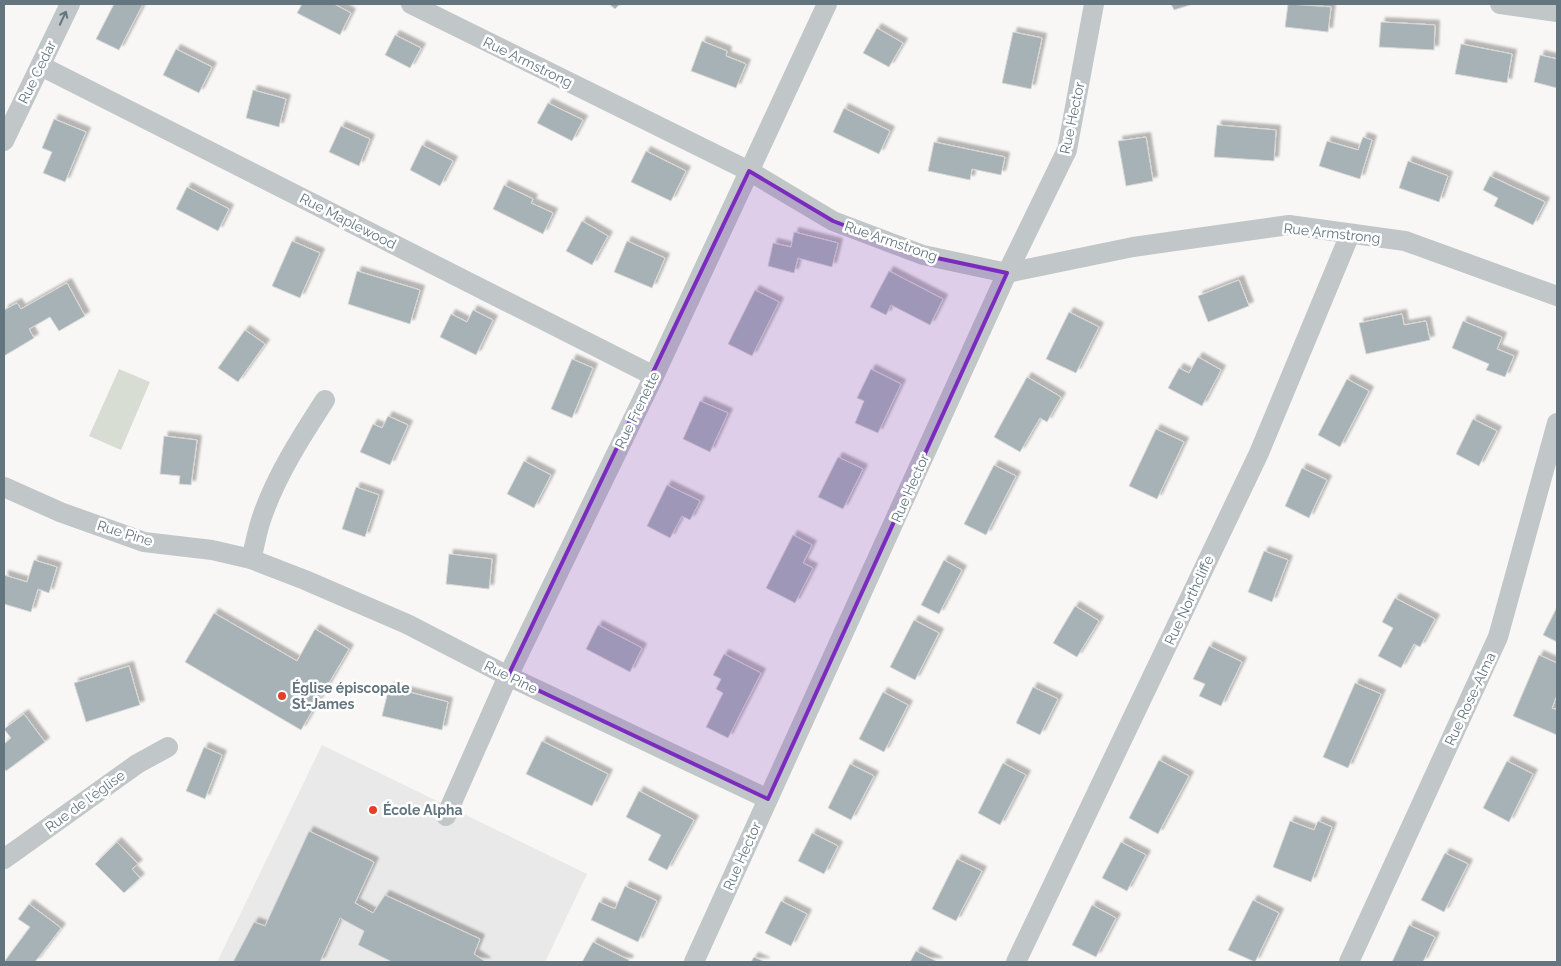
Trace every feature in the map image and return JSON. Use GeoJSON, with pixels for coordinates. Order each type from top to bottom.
{"type":"FeatureCollection","features":[{"type":"Feature","properties":{"kind":"street","name":"Rue Cedar"},"geometry":{"type":"LineString","coordinates":[[4,141],[70,4]]}},
{"type":"Feature","properties":{"kind":"street","name":"Rue Armstrong"},"geometry":{"type":"LineString","coordinates":[[411,4],[749,171],[833,221],[923,255],[1007,273],[1133,247],[1289,226],[1405,241],[1557,296]]}},
{"type":"Feature","properties":{"kind":"street","name":"Rue Frenette"},"geometry":{"type":"LineString","coordinates":[[446,816],[508,676],[654,376],[827,4]]}},
{"type":"Feature","properties":{"kind":"street","name":"Rue Hector"},"geometry":{"type":"LineString","coordinates":[[694,962],[1007,273],[1068,150],[1094,4]]}},
{"type":"Feature","properties":{"kind":"street"},"geometry":{"type":"LineString","coordinates":[[1500,4],[1557,12]]}},
{"type":"Feature","properties":{"kind":"street","name":"Rue Maplewood"},"geometry":{"type":"LineString","coordinates":[[41,66],[654,376]]}},
{"type":"Feature","properties":{"kind":"street","name":"Rue Northcliffe"},"geometry":{"type":"LineString","coordinates":[[1016,962],[1259,452],[1350,234]]}},
{"type":"Feature","properties":{"kind":"street"},"geometry":{"type":"LineString","coordinates":[[251,559],[262,518],[270,498],[301,438],[325,400]]}},
{"type":"Feature","properties":{"kind":"street","name":"Rue Rose-Alma"},"geometry":{"type":"LineString","coordinates":[[1349,962],[1498,637],[1557,423]]}},
{"type":"Feature","properties":{"kind":"street","name":"Rue Pine"},"geometry":{"type":"LineString","coordinates":[[4,487],[60,512],[144,542],[212,550],[251,559],[407,624],[508,676],[768,799]]}},
{"type":"Feature","properties":{"kind":"street","name":"Rue de l'église"},"geometry":{"type":"LineString","coordinates":[[4,859],[137,764],[168,747]]}},
{"type":"Feature","properties":{"kind":"highlighted area"},"geometry":{"type":"Polygon","coordinates":[[[749,171],[833,221],[923,255],[1007,273],[768,799],[508,676],[749,171]]]}},
{"type":"Feature","properties":{"kind":"shaded area"},"geometry":{"type":"Polygon","coordinates":[[[119,369],[150,382],[121,450],[89,436],[119,369]]]}},
{"type":"Feature","properties":{"kind":"shaded area","name":"École Alpha"},"geometry":{"type":"Polygon","coordinates":[[[322,745],[587,874],[545,962],[217,962],[322,745]]]}},
{"type":"Feature","properties":{"kind":"building"},"geometry":{"type":"Polygon","coordinates":[[[114,4],[143,4],[119,50],[96,39],[114,4]]]}},
{"type":"Feature","properties":{"kind":"building"},"geometry":{"type":"Polygon","coordinates":[[[302,4],[334,4],[351,13],[340,35],[297,13],[302,4]]]}},
{"type":"Feature","properties":{"kind":"building"},"geometry":{"type":"Polygon","coordinates":[[[609,4],[620,4],[615,9],[609,4]]]}},
{"type":"Feature","properties":{"kind":"building"},"geometry":{"type":"Polygon","coordinates":[[[1171,4],[1193,4],[1174,10],[1171,4]]]}},
{"type":"Feature","properties":{"kind":"building"},"geometry":{"type":"Polygon","coordinates":[[[1288,4],[1331,7],[1328,32],[1285,27],[1288,4]]]}},
{"type":"Feature","properties":{"kind":"building"},"geometry":{"type":"Polygon","coordinates":[[[1381,22],[1435,25],[1434,50],[1379,47],[1381,22]]]}},
{"type":"Feature","properties":{"kind":"building"},"geometry":{"type":"Polygon","coordinates":[[[877,28],[903,43],[889,67],[863,53],[877,28]]]}},
{"type":"Feature","properties":{"kind":"building"},"geometry":{"type":"Polygon","coordinates":[[[1013,32],[1042,38],[1031,89],[1002,83],[1013,32]]]}},
{"type":"Feature","properties":{"kind":"building"},"geometry":{"type":"Polygon","coordinates":[[[395,35],[421,48],[410,68],[385,55],[395,35]]]}},
{"type":"Feature","properties":{"kind":"building"},"geometry":{"type":"Polygon","coordinates":[[[702,41],[727,51],[726,56],[746,64],[736,88],[691,71],[702,41]]]}},
{"type":"Feature","properties":{"kind":"building"},"geometry":{"type":"Polygon","coordinates":[[[1461,44],[1512,54],[1507,83],[1455,74],[1461,44]]]}},
{"type":"Feature","properties":{"kind":"building"},"geometry":{"type":"Polygon","coordinates":[[[176,49],[212,67],[199,93],[163,75],[176,49]]]}},
{"type":"Feature","properties":{"kind":"building"},"geometry":{"type":"Polygon","coordinates":[[[1540,55],[1557,59],[1557,88],[1534,82],[1540,55]]]}},
{"type":"Feature","properties":{"kind":"building"},"geometry":{"type":"Polygon","coordinates":[[[253,90],[286,99],[279,127],[246,118],[253,90]]]}},
{"type":"Feature","properties":{"kind":"building"},"geometry":{"type":"Polygon","coordinates":[[[548,103],[583,120],[572,141],[537,123],[548,103]]]}},
{"type":"Feature","properties":{"kind":"building"},"geometry":{"type":"Polygon","coordinates":[[[844,108],[890,131],[879,154],[833,132],[844,108]]]}},
{"type":"Feature","properties":{"kind":"building"},"geometry":{"type":"Polygon","coordinates":[[[54,119],[86,132],[65,182],[43,173],[52,152],[42,148],[54,119]]]}},
{"type":"Feature","properties":{"kind":"building"},"geometry":{"type":"Polygon","coordinates":[[[1217,125],[1276,130],[1274,161],[1214,157],[1217,125]]]}},
{"type":"Feature","properties":{"kind":"building"},"geometry":{"type":"Polygon","coordinates":[[[341,126],[370,139],[359,166],[329,152],[341,126]]]}},
{"type":"Feature","properties":{"kind":"building"},"geometry":{"type":"Polygon","coordinates":[[[1146,137],[1153,181],[1126,186],[1118,141],[1146,137]]]}},
{"type":"Feature","properties":{"kind":"building"},"geometry":{"type":"Polygon","coordinates":[[[1363,137],[1372,140],[1360,179],[1319,166],[1327,141],[1358,150],[1363,137]]]}},
{"type":"Feature","properties":{"kind":"building"},"geometry":{"type":"Polygon","coordinates":[[[934,142],[1005,157],[1001,175],[972,169],[970,180],[928,171],[934,142]]]}},
{"type":"Feature","properties":{"kind":"building"},"geometry":{"type":"Polygon","coordinates":[[[422,145],[453,161],[440,186],[410,170],[422,145]]]}},
{"type":"Feature","properties":{"kind":"building"},"geometry":{"type":"Polygon","coordinates":[[[646,151],[686,171],[671,201],[631,182],[646,151]]]}},
{"type":"Feature","properties":{"kind":"building"},"geometry":{"type":"Polygon","coordinates":[[[1408,161],[1448,176],[1439,202],[1399,188],[1408,161]]]}},
{"type":"Feature","properties":{"kind":"building"},"geometry":{"type":"Polygon","coordinates":[[[1490,176],[1545,202],[1533,225],[1494,206],[1498,198],[1483,190],[1490,176]]]}},
{"type":"Feature","properties":{"kind":"building"},"geometry":{"type":"Polygon","coordinates":[[[504,185],[533,199],[531,203],[553,213],[543,234],[493,209],[504,185]]]}},
{"type":"Feature","properties":{"kind":"building"},"geometry":{"type":"Polygon","coordinates":[[[187,187],[229,209],[218,231],[176,209],[187,187]]]}},
{"type":"Feature","properties":{"kind":"building"},"geometry":{"type":"Polygon","coordinates":[[[582,221],[608,236],[592,265],[566,251],[582,221]]]}},
{"type":"Feature","properties":{"kind":"building"},"geometry":{"type":"Polygon","coordinates":[[[794,232],[838,243],[832,267],[798,258],[794,273],[768,266],[773,243],[791,247],[794,232]]]}},
{"type":"Feature","properties":{"kind":"building"},"geometry":{"type":"Polygon","coordinates":[[[292,241],[320,253],[300,298],[272,286],[292,241]]]}},
{"type":"Feature","properties":{"kind":"building"},"geometry":{"type":"Polygon","coordinates":[[[627,241],[665,258],[652,288],[614,272],[627,241]]]}},
{"type":"Feature","properties":{"kind":"building"},"geometry":{"type":"Polygon","coordinates":[[[357,271],[420,290],[410,324],[348,304],[357,271]]]}},
{"type":"Feature","properties":{"kind":"building"},"geometry":{"type":"Polygon","coordinates":[[[889,271],[943,299],[930,325],[891,305],[886,315],[870,307],[889,271]]]}},
{"type":"Feature","properties":{"kind":"building"},"geometry":{"type":"Polygon","coordinates":[[[1239,280],[1249,306],[1208,322],[1198,296],[1239,280]]]}},
{"type":"Feature","properties":{"kind":"building"},"geometry":{"type":"Polygon","coordinates":[[[67,283],[85,316],[59,331],[50,317],[29,329],[34,338],[4,356],[4,310],[17,303],[21,309],[67,283]]]}},
{"type":"Feature","properties":{"kind":"building"},"geometry":{"type":"Polygon","coordinates":[[[755,290],[779,302],[752,356],[728,344],[755,290]]]}},
{"type":"Feature","properties":{"kind":"building"},"geometry":{"type":"Polygon","coordinates":[[[473,310],[493,320],[476,355],[440,337],[451,314],[467,322],[473,310]]]}},
{"type":"Feature","properties":{"kind":"building"},"geometry":{"type":"Polygon","coordinates":[[[1069,312],[1099,327],[1076,373],[1046,359],[1069,312]]]}},
{"type":"Feature","properties":{"kind":"building"},"geometry":{"type":"Polygon","coordinates":[[[1402,314],[1404,325],[1426,321],[1430,340],[1366,354],[1359,323],[1402,314]]]}},
{"type":"Feature","properties":{"kind":"building"},"geometry":{"type":"Polygon","coordinates":[[[1463,321],[1502,337],[1497,349],[1514,356],[1505,377],[1486,370],[1489,364],[1452,348],[1463,321]]]}},
{"type":"Feature","properties":{"kind":"building"},"geometry":{"type":"Polygon","coordinates":[[[245,330],[265,344],[238,382],[218,368],[245,330]]]}},
{"type":"Feature","properties":{"kind":"building"},"geometry":{"type":"Polygon","coordinates":[[[1198,357],[1221,370],[1202,406],[1168,388],[1179,368],[1189,373],[1198,357]]]}},
{"type":"Feature","properties":{"kind":"building"},"geometry":{"type":"Polygon","coordinates":[[[572,359],[593,368],[572,418],[551,409],[572,359]]]}},
{"type":"Feature","properties":{"kind":"building"},"geometry":{"type":"Polygon","coordinates":[[[871,369],[901,384],[878,433],[855,423],[864,401],[857,398],[871,369]]]}},
{"type":"Feature","properties":{"kind":"building"},"geometry":{"type":"Polygon","coordinates":[[[1027,377],[1061,397],[1047,422],[1040,418],[1020,452],[994,437],[1027,377]]]}},
{"type":"Feature","properties":{"kind":"building"},"geometry":{"type":"Polygon","coordinates":[[[1347,379],[1369,391],[1340,447],[1318,435],[1347,379]]]}},
{"type":"Feature","properties":{"kind":"building"},"geometry":{"type":"Polygon","coordinates":[[[700,401],[728,413],[710,452],[683,439],[700,401]]]}},
{"type":"Feature","properties":{"kind":"building"},"geometry":{"type":"Polygon","coordinates":[[[388,416],[408,425],[390,465],[360,452],[373,424],[382,428],[388,416]]]}},
{"type":"Feature","properties":{"kind":"building"},"geometry":{"type":"Polygon","coordinates":[[[1473,419],[1497,431],[1479,466],[1456,454],[1473,419]]]}},
{"type":"Feature","properties":{"kind":"building"},"geometry":{"type":"Polygon","coordinates":[[[1156,429],[1184,442],[1157,499],[1129,486],[1156,429]]]}},
{"type":"Feature","properties":{"kind":"building"},"geometry":{"type":"Polygon","coordinates":[[[164,436],[197,440],[191,485],[179,484],[180,476],[160,474],[164,436]]]}},
{"type":"Feature","properties":{"kind":"building"},"geometry":{"type":"Polygon","coordinates":[[[838,457],[863,469],[843,509],[818,497],[838,457]]]}},
{"type":"Feature","properties":{"kind":"building"},"geometry":{"type":"Polygon","coordinates":[[[524,461],[551,475],[534,508],[507,494],[524,461]]]}},
{"type":"Feature","properties":{"kind":"building"},"geometry":{"type":"Polygon","coordinates":[[[994,465],[1016,476],[986,535],[964,524],[994,465]]]}},
{"type":"Feature","properties":{"kind":"building"},"geometry":{"type":"Polygon","coordinates":[[[1302,468],[1327,480],[1309,518],[1285,506],[1302,468]]]}},
{"type":"Feature","properties":{"kind":"building"},"geometry":{"type":"Polygon","coordinates":[[[667,485],[700,501],[690,520],[682,516],[670,538],[647,526],[667,485]]]}},
{"type":"Feature","properties":{"kind":"building"},"geometry":{"type":"Polygon","coordinates":[[[356,487],[379,495],[365,537],[342,529],[356,487]]]}},
{"type":"Feature","properties":{"kind":"building"},"geometry":{"type":"Polygon","coordinates":[[[793,535],[812,545],[803,563],[813,568],[795,603],[766,588],[793,535]]]}},
{"type":"Feature","properties":{"kind":"building"},"geometry":{"type":"Polygon","coordinates":[[[1264,551],[1288,560],[1272,602],[1248,592],[1264,551]]]}},
{"type":"Feature","properties":{"kind":"building"},"geometry":{"type":"Polygon","coordinates":[[[449,554],[492,559],[489,589],[446,584],[449,554]]]}},
{"type":"Feature","properties":{"kind":"building"},"geometry":{"type":"Polygon","coordinates":[[[34,560],[57,567],[49,593],[38,589],[31,612],[4,604],[4,575],[27,582],[34,560]]]}},
{"type":"Feature","properties":{"kind":"building"},"geometry":{"type":"Polygon","coordinates":[[[944,560],[962,570],[939,614],[921,605],[944,560]]]}},
{"type":"Feature","properties":{"kind":"building"},"geometry":{"type":"Polygon","coordinates":[[[1395,598],[1435,619],[1420,647],[1414,644],[1401,668],[1378,656],[1393,628],[1382,622],[1395,598]]]}},
{"type":"Feature","properties":{"kind":"building"},"geometry":{"type":"Polygon","coordinates":[[[1075,606],[1099,621],[1077,657],[1053,643],[1075,606]]]}},
{"type":"Feature","properties":{"kind":"building"},"geometry":{"type":"Polygon","coordinates":[[[1557,607],[1557,642],[1543,635],[1557,607]]]}},
{"type":"Feature","properties":{"kind":"building","name":"Église épiscopale St-James"},"geometry":{"type":"Polygon","coordinates":[[[214,613],[297,661],[315,629],[349,649],[301,730],[185,662],[214,613]]]}},
{"type":"Feature","properties":{"kind":"building"},"geometry":{"type":"Polygon","coordinates":[[[914,620],[939,633],[915,680],[890,667],[914,620]]]}},
{"type":"Feature","properties":{"kind":"building"},"geometry":{"type":"Polygon","coordinates":[[[598,625],[642,648],[630,672],[586,649],[598,625]]]}},
{"type":"Feature","properties":{"kind":"building"},"geometry":{"type":"Polygon","coordinates":[[[1209,646],[1242,662],[1221,706],[1199,696],[1205,684],[1193,679],[1209,646]]]}},
{"type":"Feature","properties":{"kind":"building"},"geometry":{"type":"Polygon","coordinates":[[[724,654],[761,673],[728,738],[706,727],[723,693],[716,689],[721,679],[713,675],[724,654]]]}},
{"type":"Feature","properties":{"kind":"building"},"geometry":{"type":"Polygon","coordinates":[[[1539,655],[1557,663],[1557,695],[1552,708],[1557,710],[1557,735],[1513,716],[1539,655]]]}},
{"type":"Feature","properties":{"kind":"building"},"geometry":{"type":"Polygon","coordinates":[[[129,666],[140,705],[86,722],[74,683],[129,666]]]}},
{"type":"Feature","properties":{"kind":"building"},"geometry":{"type":"Polygon","coordinates":[[[1355,683],[1381,694],[1348,768],[1323,757],[1355,683]]]}},
{"type":"Feature","properties":{"kind":"building"},"geometry":{"type":"Polygon","coordinates":[[[389,687],[448,702],[442,730],[382,716],[389,687]]]}},
{"type":"Feature","properties":{"kind":"building"},"geometry":{"type":"Polygon","coordinates":[[[1033,687],[1058,699],[1040,735],[1016,723],[1033,687]]]}},
{"type":"Feature","properties":{"kind":"building"},"geometry":{"type":"Polygon","coordinates":[[[883,692],[908,705],[884,752],[859,739],[883,692]]]}},
{"type":"Feature","properties":{"kind":"building"},"geometry":{"type":"Polygon","coordinates":[[[24,714],[45,742],[6,771],[4,768],[4,744],[11,738],[4,729],[24,714]]]}},
{"type":"Feature","properties":{"kind":"building"},"geometry":{"type":"Polygon","coordinates":[[[542,741],[608,774],[592,806],[526,774],[542,741]]]}},
{"type":"Feature","properties":{"kind":"building"},"geometry":{"type":"Polygon","coordinates":[[[204,747],[222,755],[205,799],[186,791],[204,747]]]}},
{"type":"Feature","properties":{"kind":"building"},"geometry":{"type":"Polygon","coordinates":[[[1159,760],[1189,776],[1158,834],[1129,818],[1159,760]]]}},
{"type":"Feature","properties":{"kind":"building"},"geometry":{"type":"Polygon","coordinates":[[[1507,761],[1533,774],[1509,822],[1483,808],[1507,761]]]}},
{"type":"Feature","properties":{"kind":"building"},"geometry":{"type":"Polygon","coordinates":[[[1003,763],[1026,775],[1000,825],[978,813],[1003,763]]]}},
{"type":"Feature","properties":{"kind":"building"},"geometry":{"type":"Polygon","coordinates":[[[850,764],[874,776],[851,820],[828,808],[850,764]]]}},
{"type":"Feature","properties":{"kind":"building"},"geometry":{"type":"Polygon","coordinates":[[[639,791],[694,820],[667,870],[648,860],[661,835],[626,817],[639,791]]]}},
{"type":"Feature","properties":{"kind":"building"},"geometry":{"type":"Polygon","coordinates":[[[1290,821],[1314,830],[1318,821],[1332,827],[1311,882],[1273,867],[1290,821]]]}},
{"type":"Feature","properties":{"kind":"building"},"geometry":{"type":"Polygon","coordinates":[[[309,831],[374,862],[355,903],[373,913],[385,895],[480,939],[474,954],[486,962],[392,962],[358,945],[364,931],[340,918],[320,962],[233,962],[254,922],[265,926],[309,831]]]}},
{"type":"Feature","properties":{"kind":"building"},"geometry":{"type":"Polygon","coordinates":[[[812,833],[838,846],[824,874],[798,861],[812,833]]]}},
{"type":"Feature","properties":{"kind":"building"},"geometry":{"type":"Polygon","coordinates":[[[117,842],[138,864],[132,869],[140,878],[124,893],[95,864],[117,842]]]}},
{"type":"Feature","properties":{"kind":"building"},"geometry":{"type":"Polygon","coordinates":[[[1121,842],[1146,855],[1127,891],[1102,878],[1121,842]]]}},
{"type":"Feature","properties":{"kind":"building"},"geometry":{"type":"Polygon","coordinates":[[[1445,853],[1468,864],[1444,912],[1421,900],[1445,853]]]}},
{"type":"Feature","properties":{"kind":"building"},"geometry":{"type":"Polygon","coordinates":[[[957,859],[982,871],[956,921],[932,909],[957,859]]]}},
{"type":"Feature","properties":{"kind":"building"},"geometry":{"type":"Polygon","coordinates":[[[625,886],[657,901],[638,942],[591,920],[599,902],[615,909],[625,886]]]}},
{"type":"Feature","properties":{"kind":"building"},"geometry":{"type":"Polygon","coordinates":[[[1253,900],[1279,913],[1255,962],[1228,950],[1253,900]]]}},
{"type":"Feature","properties":{"kind":"building"},"geometry":{"type":"Polygon","coordinates":[[[781,901],[807,914],[791,946],[765,933],[781,901]]]}},
{"type":"Feature","properties":{"kind":"building"},"geometry":{"type":"Polygon","coordinates":[[[29,904],[61,928],[35,962],[4,962],[30,927],[18,919],[29,904]]]}},
{"type":"Feature","properties":{"kind":"building"},"geometry":{"type":"Polygon","coordinates":[[[1092,905],[1116,918],[1096,957],[1072,945],[1092,905]]]}},
{"type":"Feature","properties":{"kind":"building"},"geometry":{"type":"Polygon","coordinates":[[[1409,925],[1435,937],[1423,962],[1392,962],[1409,925]]]}},
{"type":"Feature","properties":{"kind":"building"},"geometry":{"type":"Polygon","coordinates":[[[593,942],[629,960],[628,962],[582,962],[593,942]]]}},
{"type":"Feature","properties":{"kind":"building"},"geometry":{"type":"Polygon","coordinates":[[[916,951],[938,962],[910,962],[916,951]]]}},
{"type":"Feature","properties":{"kind":"building"},"geometry":{"type":"Polygon","coordinates":[[[754,957],[765,962],[751,962],[754,957]]]}},
{"type":"Feature","properties":{"kind":"place","name":"Église épiscopale St-James"},"geometry":{"type":"Point","coordinates":[282,696]}},
{"type":"Feature","properties":{"kind":"place","name":"École Alpha"},"geometry":{"type":"Point","coordinates":[373,810]}}]}
